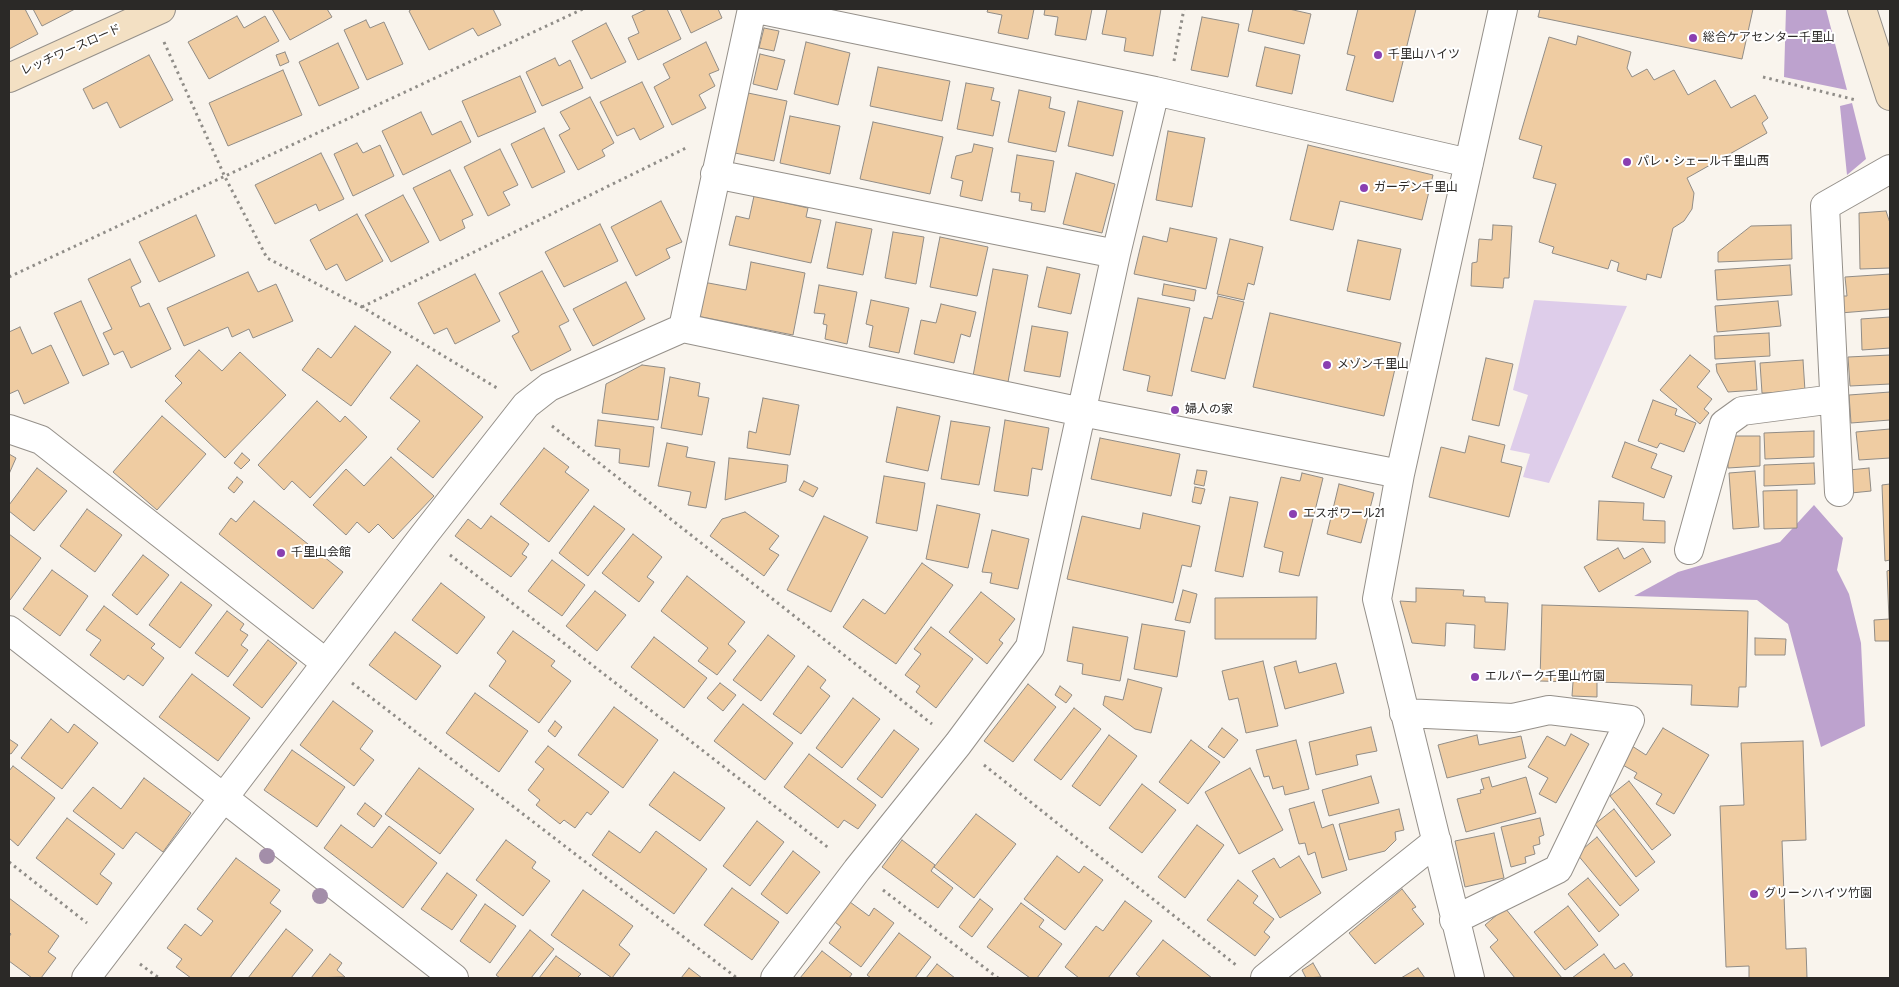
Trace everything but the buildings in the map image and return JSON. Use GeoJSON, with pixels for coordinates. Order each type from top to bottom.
{"type":"FeatureCollection","features":[{"type":"Feature","properties":{"kind":"street"},"geometry":{"type":"LineString","coordinates":[[683,328],[752,9]]}},
{"type":"Feature","properties":{"kind":"street"},"geometry":{"type":"LineString","coordinates":[[756,9],[1155,91],[1469,163]]}},
{"type":"Feature","properties":{"kind":"street"},"geometry":{"type":"LineString","coordinates":[[1470,978],[1454,920],[1437,841],[1377,599],[1400,474],[1503,9]]}},
{"type":"Feature","properties":{"kind":"street"},"geometry":{"type":"LineString","coordinates":[[1862,9],[1890,96]]}},
{"type":"Feature","properties":{"kind":"street","name":"レッチワースロード"},"geometry":{"type":"LineString","coordinates":[[9,78],[161,22]]}},
{"type":"Feature","properties":{"kind":"street"},"geometry":{"type":"LineString","coordinates":[[775,978],[857,870],[958,744],[1030,647],[1116,254],[1155,91]]}},
{"type":"Feature","properties":{"kind":"street"},"geometry":{"type":"LineString","coordinates":[[1839,492],[1825,206],[1890,169]]}},
{"type":"Feature","properties":{"kind":"street"},"geometry":{"type":"LineString","coordinates":[[715,174],[1116,254]]}},
{"type":"Feature","properties":{"kind":"street"},"geometry":{"type":"LineString","coordinates":[[86,978],[326,662],[526,406],[549,387],[683,328],[1082,412],[1400,474]]}},
{"type":"Feature","properties":{"kind":"street"},"geometry":{"type":"LineString","coordinates":[[1689,550],[1724,424],[1742,411],[1834,400]]}},
{"type":"Feature","properties":{"kind":"street"},"geometry":{"type":"LineString","coordinates":[[9,429],[41,440],[326,662]]}},
{"type":"Feature","properties":{"kind":"street"},"geometry":{"type":"LineString","coordinates":[[9,630],[454,978]]}},
{"type":"Feature","properties":{"kind":"street"},"geometry":{"type":"LineString","coordinates":[[1404,713],[1512,718],[1549,710],[1630,720],[1558,869],[1454,920]]}},
{"type":"Feature","properties":{"kind":"street"},"geometry":{"type":"LineString","coordinates":[[1265,978],[1437,841]]}},
{"type":"Feature","properties":{"kind":"path"},"geometry":{"type":"LineString","coordinates":[[9,277],[584,9]]}},
{"type":"Feature","properties":{"kind":"path"},"geometry":{"type":"LineString","coordinates":[[1155,91],[1173,66],[1184,9]]}},
{"type":"Feature","properties":{"kind":"path"},"geometry":{"type":"LineString","coordinates":[[161,22],[225,177],[267,258],[362,307],[526,406],[1238,966]]}},
{"type":"Feature","properties":{"kind":"path"},"geometry":{"type":"LineString","coordinates":[[1763,78],[1849,100]]}},
{"type":"Feature","properties":{"kind":"path"},"geometry":{"type":"LineString","coordinates":[[362,307],[725,129]]}},
{"type":"Feature","properties":{"kind":"path"},"geometry":{"type":"LineString","coordinates":[[424,535],[998,978]]}},
{"type":"Feature","properties":{"kind":"path"},"geometry":{"type":"LineString","coordinates":[[326,662],[737,978]]}},
{"type":"Feature","properties":{"kind":"path"},"geometry":{"type":"LineString","coordinates":[[9,862],[159,978]]}},
{"type":"Feature","properties":{"kind":"shaded area"},"geometry":{"type":"Polygon","coordinates":[[[1786,9],[1826,9],[1847,90],[1784,77],[1786,9]]]}},
{"type":"Feature","properties":{"kind":"shaded area"},"geometry":{"type":"Polygon","coordinates":[[[1852,103],[1866,159],[1847,175],[1840,106],[1852,103]]]}},
{"type":"Feature","properties":{"kind":"shaded area"},"geometry":{"type":"Polygon","coordinates":[[[1534,300],[1627,306],[1549,483],[1523,477],[1530,454],[1510,450],[1528,395],[1513,390],[1534,300]]]}},
{"type":"Feature","properties":{"kind":"shaded area"},"geometry":{"type":"Polygon","coordinates":[[[1814,505],[1843,538],[1837,570],[1849,594],[1861,643],[1865,726],[1821,747],[1788,624],[1757,600],[1634,596],[1678,572],[1780,542],[1814,505]]]}},
{"type":"Feature","properties":{"kind":"place","name":"総合ケアセンター千里山"},"geometry":{"type":"Point","coordinates":[1693,38]}},
{"type":"Feature","properties":{"kind":"place","name":"千里山ハイツ"},"geometry":{"type":"Point","coordinates":[1378,55]}},
{"type":"Feature","properties":{"kind":"place","name":"パレ・シェール千里山西"},"geometry":{"type":"Point","coordinates":[1627,162]}},
{"type":"Feature","properties":{"kind":"place","name":"ガーデン千里山"},"geometry":{"type":"Point","coordinates":[1364,188]}},
{"type":"Feature","properties":{"kind":"place","name":"メゾン千里山"},"geometry":{"type":"Point","coordinates":[1327,365]}},
{"type":"Feature","properties":{"kind":"place","name":"婦人の家"},"geometry":{"type":"Point","coordinates":[1175,410]}},
{"type":"Feature","properties":{"kind":"place","name":"エスポワール21"},"geometry":{"type":"Point","coordinates":[1293,514]}},
{"type":"Feature","properties":{"kind":"place","name":"千里山会館"},"geometry":{"type":"Point","coordinates":[281,553]}},
{"type":"Feature","properties":{"kind":"place","name":"エルパーク千里山竹園"},"geometry":{"type":"Point","coordinates":[1475,677]}},
{"type":"Feature","properties":{"kind":"place","name":"グリーンハイツ竹園"},"geometry":{"type":"Point","coordinates":[1754,894]}}]}
